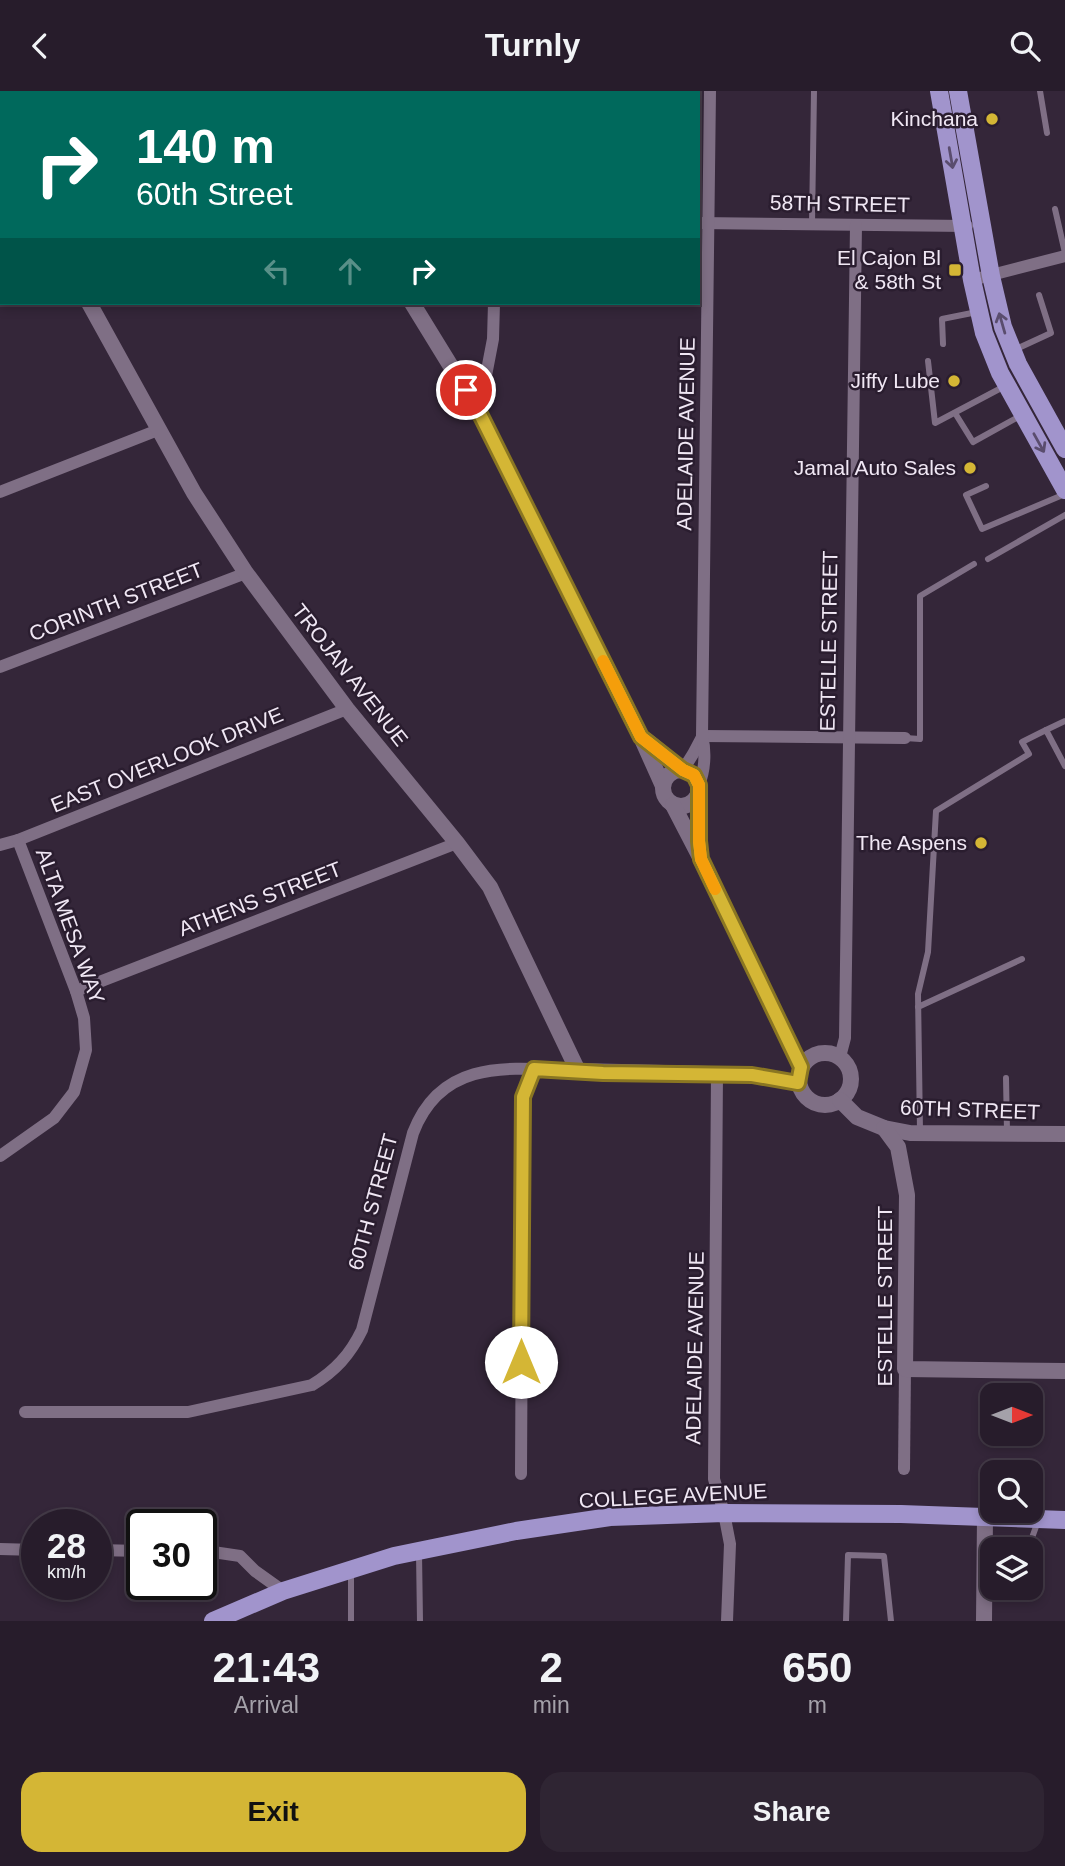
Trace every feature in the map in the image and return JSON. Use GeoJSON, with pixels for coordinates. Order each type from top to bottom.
{"type":"FeatureCollection","features":[{"type":"Feature","properties":{"kind":"main road"},"geometry":{"type":"LineString","coordinates":[[939,91],[972,280],[984,333],[1007,385],[1065,492]]}},
{"type":"Feature","properties":{"kind":"main road"},"geometry":{"type":"LineString","coordinates":[[958,91],[991,276],[1003,327],[1018,364],[1065,449]]}},
{"type":"Feature","properties":{"kind":"main road","name":"COLLEGE AVENUE"},"geometry":{"type":"LineString","coordinates":[[213,1621],[283,1591],[394,1556],[516,1531],[610,1517],[724,1513],[980,1517]]}},
{"type":"Feature","properties":{"kind":"main road","name":"COLLEGE AVENUE"},"geometry":{"type":"LineString","coordinates":[[1043,1519],[1065,1520]]}},
{"type":"Feature","properties":{"kind":"street","name":"ADELAIDE AVENUE"},"geometry":{"type":"LineString","coordinates":[[699,788],[703,774],[704,744],[703,223],[709,91]]}},
{"type":"Feature","properties":{"kind":"street","name":"58TH STREET"},"geometry":{"type":"LineString","coordinates":[[703,223],[982,226]]}},
{"type":"Feature","properties":{"kind":"street","name":"ESTELLE STREET"},"geometry":{"type":"LineString","coordinates":[[840,1057],[845,1038],[856,225]]}},
{"type":"Feature","properties":{"kind":"street"},"geometry":{"type":"LineString","coordinates":[[972,280],[1065,255]]}},
{"type":"Feature","properties":{"kind":"street","name":"TROJAN AVENUE"},"geometry":{"type":"LineString","coordinates":[[90,305],[194,493],[246,573],[347,709],[490,887],[578,1071]]}},
{"type":"Feature","properties":{"kind":"street"},"geometry":{"type":"LineString","coordinates":[[413,305],[479,412],[641,737],[665,796],[673,805],[701,859],[800,1075]]}},
{"type":"Feature","properties":{"kind":"street"},"geometry":{"type":"LineString","coordinates":[[479,412],[493,339],[494,305]]}},
{"type":"Feature","properties":{"kind":"street"},"geometry":{"type":"LineString","coordinates":[[0,492],[158,430]]}},
{"type":"Feature","properties":{"kind":"street","name":"CORINTH STREET"},"geometry":{"type":"LineString","coordinates":[[0,667],[246,573]]}},
{"type":"Feature","properties":{"kind":"street","name":"EAST OVERLOOK DRIVE"},"geometry":{"type":"LineString","coordinates":[[0,845],[347,709]]}},
{"type":"Feature","properties":{"kind":"street","name":"ADELAIDE AVENUE"},"geometry":{"type":"LineString","coordinates":[[683,770],[702,736]]}},
{"type":"Feature","properties":{"kind":"street"},"geometry":{"type":"LineString","coordinates":[[702,736],[905,738]]}},
{"type":"Feature","properties":{"kind":"street"},"geometry":{"type":"LineString","coordinates":[[641,737],[683,770],[694,775],[699,788],[701,859]]}},
{"type":"Feature","properties":{"kind":"street"},"geometry":{"type":"LineString","coordinates":[[663,786],[668,776],[683,770]]}},
{"type":"Feature","properties":{"kind":"street"},"geometry":{"type":"LineString","coordinates":[[673,805],[690,805],[698,796],[699,788]]}},
{"type":"Feature","properties":{"kind":"street","name":"ALTA MESA WAY"},"geometry":{"type":"LineString","coordinates":[[0,1156],[54,1118],[74,1092],[86,1050],[84,1018],[76,991],[18,840]]}},
{"type":"Feature","properties":{"kind":"street","name":"ATHENS STREET"},"geometry":{"type":"LineString","coordinates":[[76,991],[457,843]]}},
{"type":"Feature","properties":{"kind":"street"},"geometry":{"type":"LineString","coordinates":[[800,1075],[811,1056],[825,1052],[840,1057],[848,1067],[851,1079],[848,1091],[840,1100]]}},
{"type":"Feature","properties":{"kind":"street"},"geometry":{"type":"LineString","coordinates":[[521,1474],[523,1097],[534,1069]]}},
{"type":"Feature","properties":{"kind":"street","name":"60TH STREET"},"geometry":{"type":"LineString","coordinates":[[25,1412],[188,1412],[312,1385],[324,1377],[344,1360],[362,1330],[413,1133],[425,1109],[443,1089],[466,1076],[489,1070],[534,1069],[800,1075],[804,1095],[814,1103],[828,1105],[840,1100],[857,1117],[884,1128],[910,1133],[1065,1134]]}},
{"type":"Feature","properties":{"kind":"street","name":"ADELAIDE AVENUE"},"geometry":{"type":"LineString","coordinates":[[717,1073],[713,1479],[730,1544],[727,1621]]}},
{"type":"Feature","properties":{"kind":"street","name":"ESTELLE STREET"},"geometry":{"type":"LineString","coordinates":[[884,1128],[898,1147],[907,1195],[904,1469]]}},
{"type":"Feature","properties":{"kind":"street"},"geometry":{"type":"LineString","coordinates":[[905,1369],[1065,1371]]}},
{"type":"Feature","properties":{"kind":"street"},"geometry":{"type":"LineString","coordinates":[[0,1549],[21,1550]]}},
{"type":"Feature","properties":{"kind":"street"},"geometry":{"type":"LineString","coordinates":[[217,1554],[240,1556],[255,1571],[283,1591]]}},
{"type":"Feature","properties":{"kind":"street"},"geometry":{"type":"LineString","coordinates":[[984,1600],[984,1621]]}},
{"type":"Feature","properties":{"kind":"lane"},"geometry":{"type":"LineString","coordinates":[[811,224],[814,91]]}},
{"type":"Feature","properties":{"kind":"lane"},"geometry":{"type":"LineString","coordinates":[[1040,91],[1047,133]]}},
{"type":"Feature","properties":{"kind":"lane"},"geometry":{"type":"LineString","coordinates":[[1055,209],[1065,255]]}},
{"type":"Feature","properties":{"kind":"lane"},"geometry":{"type":"LineString","coordinates":[[1012,351],[1051,333],[1039,295]]}},
{"type":"Feature","properties":{"kind":"lane"},"geometry":{"type":"LineString","coordinates":[[943,344],[942,319],[979,312]]}},
{"type":"Feature","properties":{"kind":"lane"},"geometry":{"type":"LineString","coordinates":[[928,362],[935,423],[1007,385]]}},
{"type":"Feature","properties":{"kind":"lane"},"geometry":{"type":"LineString","coordinates":[[955,413],[973,442],[1023,415]]}},
{"type":"Feature","properties":{"kind":"lane"},"geometry":{"type":"LineString","coordinates":[[986,486],[966,495],[982,529],[1065,492]]}},
{"type":"Feature","properties":{"kind":"lane"},"geometry":{"type":"LineString","coordinates":[[988,559],[1065,515]]}},
{"type":"Feature","properties":{"kind":"lane"},"geometry":{"type":"LineString","coordinates":[[905,738],[920,739],[920,596],[974,564]]}},
{"type":"Feature","properties":{"kind":"lane"},"geometry":{"type":"LineString","coordinates":[[920,1133],[918,994],[928,952],[936,811],[1030,754],[1022,742],[1065,721]]}},
{"type":"Feature","properties":{"kind":"lane"},"geometry":{"type":"LineString","coordinates":[[1046,730],[1065,766]]}},
{"type":"Feature","properties":{"kind":"lane"},"geometry":{"type":"LineString","coordinates":[[918,1007],[1022,959]]}},
{"type":"Feature","properties":{"kind":"lane"},"geometry":{"type":"LineString","coordinates":[[1006,1078],[1007,1133]]}},
{"type":"Feature","properties":{"kind":"lane"},"geometry":{"type":"LineString","coordinates":[[419,1551],[420,1621]]}},
{"type":"Feature","properties":{"kind":"lane"},"geometry":{"type":"LineString","coordinates":[[846,1621],[848,1555],[884,1556],[891,1621]]}},
{"type":"Feature","properties":{"kind":"lane"},"geometry":{"type":"LineString","coordinates":[[351,1570],[351,1621]]}},
{"type":"Feature","properties":{"kind":"slow traffic"},"geometry":{"type":"LineString","coordinates":[[603,661],[641,737],[664,757],[697,779],[701,859],[715,889]]}},
{"type":"Feature","properties":{"kind":"place","name":"Kinchana"},"geometry":{"type":"Point","coordinates":[992,119]}},
{"type":"Feature","properties":{"kind":"place","name":"El Cajon Bl & 58th St"},"geometry":{"type":"Point","coordinates":[955,270]}},
{"type":"Feature","properties":{"kind":"place","name":"Jiffy Lube"},"geometry":{"type":"Point","coordinates":[954,381]}},
{"type":"Feature","properties":{"kind":"place","name":"Jamal Auto Sales"},"geometry":{"type":"Point","coordinates":[970,468]}},
{"type":"Feature","properties":{"kind":"place","name":"The Aspens"},"geometry":{"type":"Point","coordinates":[981,843]}},
{"type":"Feature","properties":{"kind":"route"},"geometry":{"type":"LineString","coordinates":[[466,390],[641,737],[664,757],[697,779],[701,859],[801,1067],[798,1083],[765,1076],[717,1073],[603,1073],[534,1069],[523,1097],[521,1362]]}}]}
